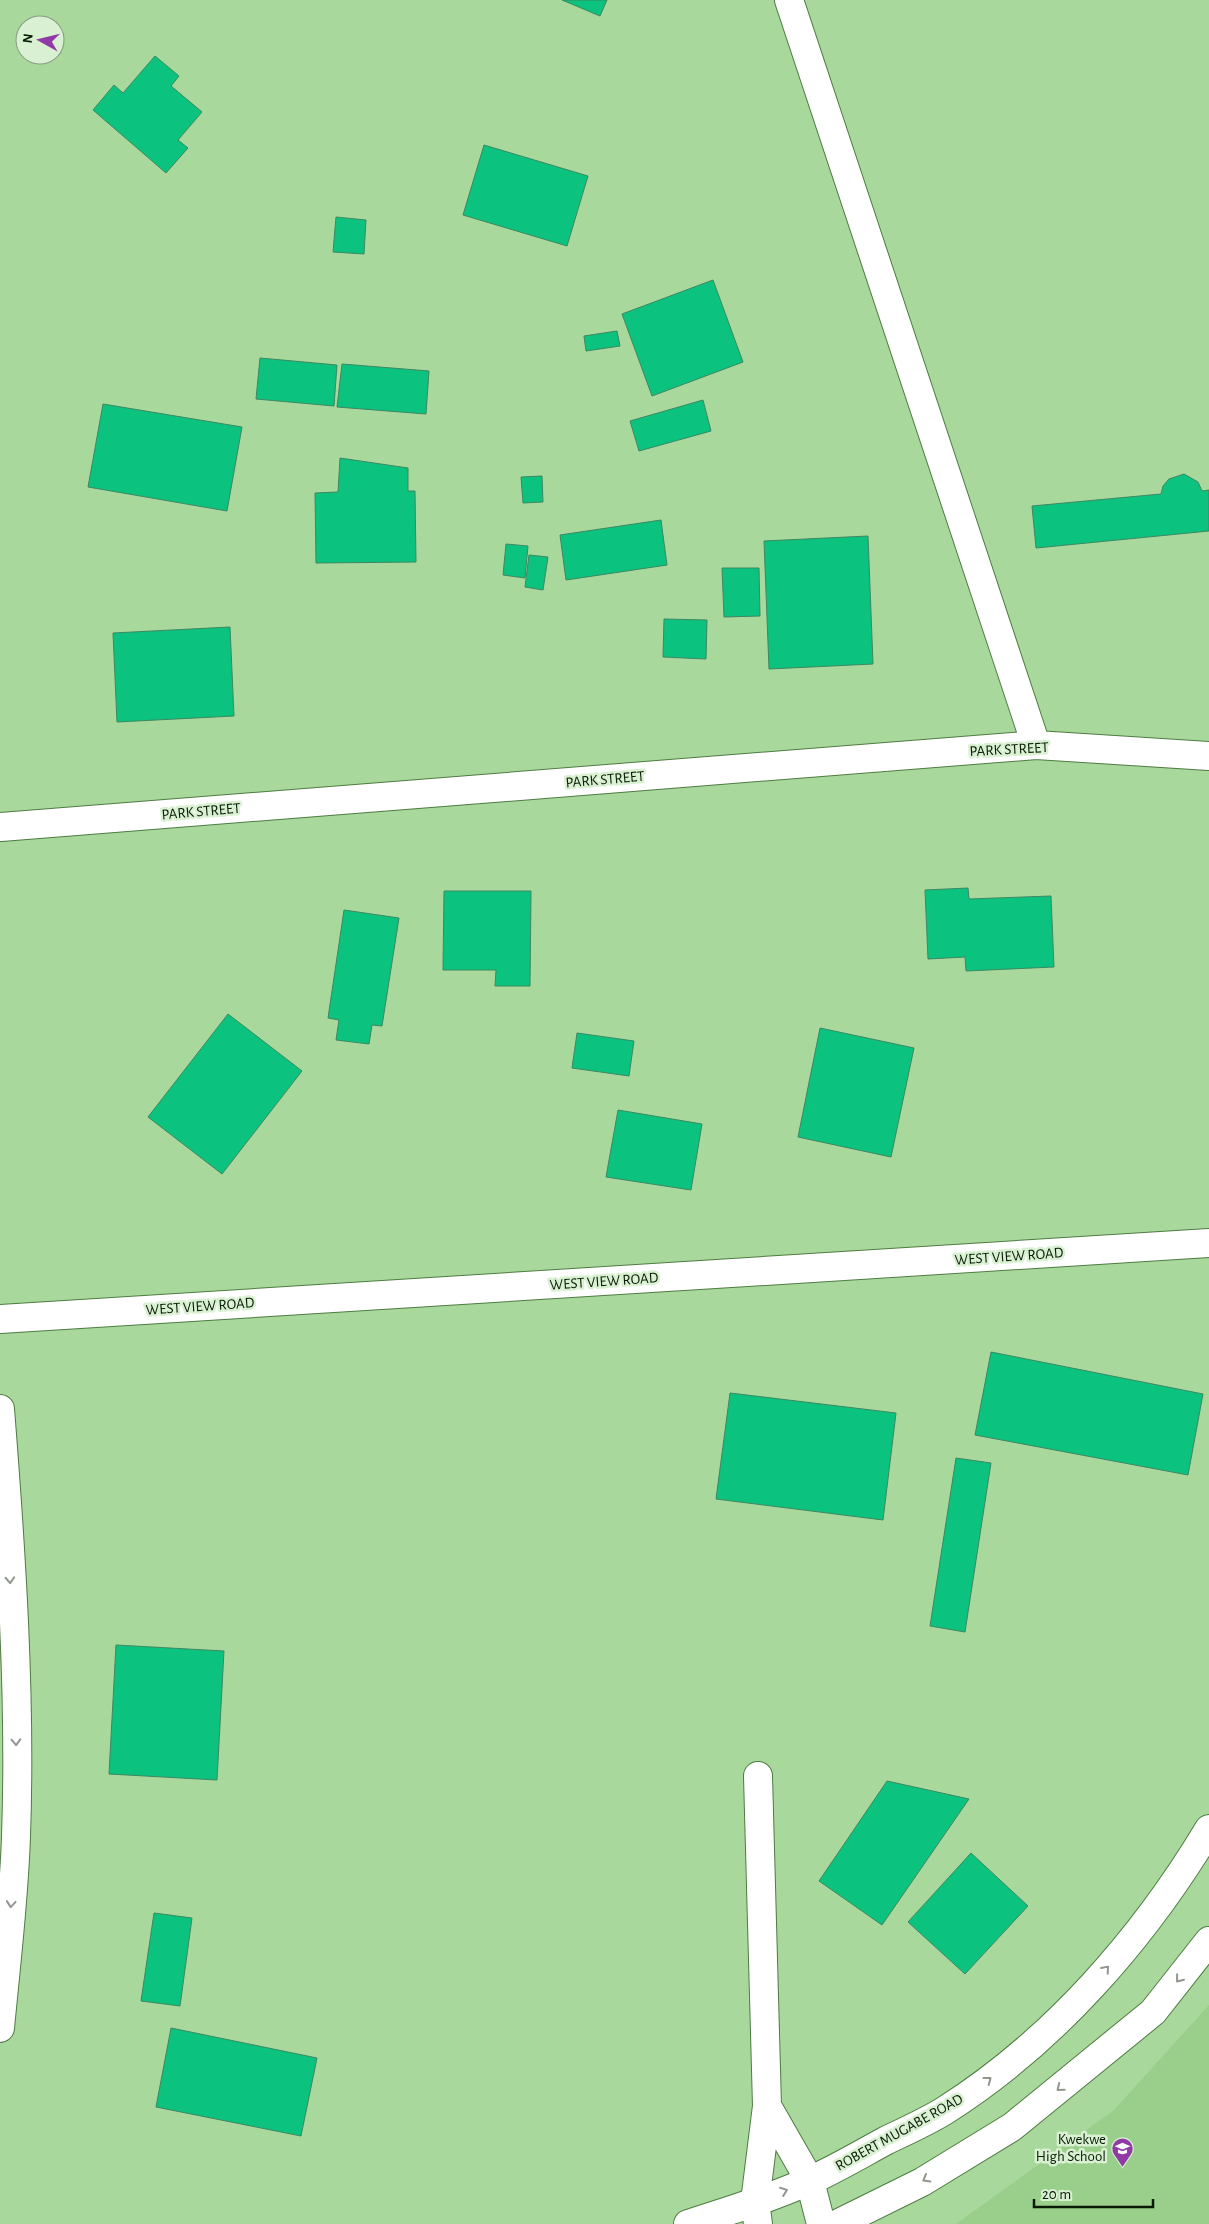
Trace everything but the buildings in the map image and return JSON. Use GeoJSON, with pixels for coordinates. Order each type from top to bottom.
{"type":"FeatureCollection","features":[{"type":"Feature","properties":{"kind":"street"},"geometry":{"type":"LineString","coordinates":[[789,0],[1036,745]]}},
{"type":"Feature","properties":{"kind":"street","name":"PARK STREET"},"geometry":{"type":"LineString","coordinates":[[0,825],[1036,745],[1209,756]]}},
{"type":"Feature","properties":{"kind":"street","name":"WEST VIEW ROAD"},"geometry":{"type":"LineString","coordinates":[[0,1319],[1209,1244]]}},
{"type":"Feature","properties":{"kind":"street"},"geometry":{"type":"LineString","coordinates":[[0,1409],[13,1636],[17,1773],[16,1837],[0,2028]]}},
{"type":"Feature","properties":{"kind":"street"},"geometry":{"type":"LineString","coordinates":[[756,2213],[767,2106],[758,1776]]}},
{"type":"Feature","properties":{"kind":"street","name":"ROBERT MUGABE ROAD"},"geometry":{"type":"LineString","coordinates":[[688,2224],[756,2213],[810,2180],[943,2112],[985,2083],[1033,2045],[1098,1979],[1140,1931],[1186,1866],[1209,1829]]}},
{"type":"Feature","properties":{"kind":"street"},"geometry":{"type":"LineString","coordinates":[[837,2224],[922,2182],[1012,2127],[1153,2012],[1209,1941]]}},
{"type":"Feature","properties":{"kind":"street"},"geometry":{"type":"LineString","coordinates":[[767,2106],[810,2180],[821,2224]]}},
{"type":"Feature","properties":{"kind":"shaded area","name":"Kwekwe High School"},"geometry":{"type":"Polygon","coordinates":[[[1209,2005],[1209,2224],[956,2224],[1114,2110],[1209,2005]]]}},
{"type":"Feature","properties":{"kind":"place","name":"Kwekwe High School"},"geometry":{"type":"Point","coordinates":[1122,2167]}}]}
